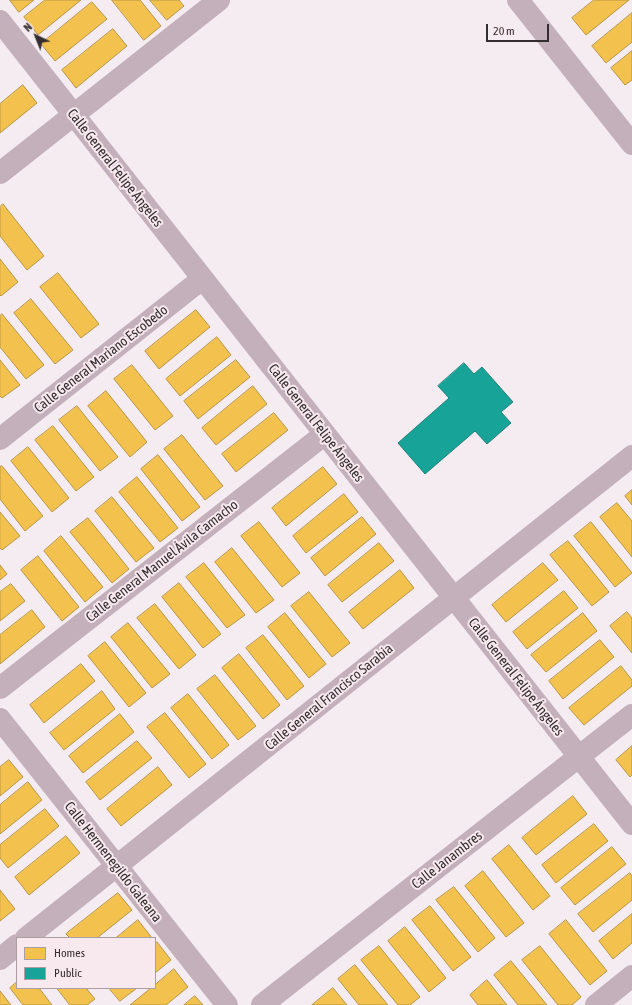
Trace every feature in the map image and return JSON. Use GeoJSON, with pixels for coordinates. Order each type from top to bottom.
{"type":"FeatureCollection","features":[{"type":"Feature","properties":{"kind":"street"},"geometry":{"type":"LineString","coordinates":[[0,173],[219,0]]}},
{"type":"Feature","properties":{"kind":"street"},"geometry":{"type":"LineString","coordinates":[[527,3],[632,144]]}},
{"type":"Feature","properties":{"kind":"street","name":"Calle General Felipe Ángeles"},"geometry":{"type":"LineString","coordinates":[[0,21],[202,280],[632,824]]}},
{"type":"Feature","properties":{"kind":"street","name":"Calle General Mariano Escobedo"},"geometry":{"type":"LineString","coordinates":[[0,439],[202,280]]}},
{"type":"Feature","properties":{"kind":"street","name":"Calle General Manuel Ávila Camacho"},"geometry":{"type":"LineString","coordinates":[[0,688],[325,434]]}},
{"type":"Feature","properties":{"kind":"street","name":"Calle General Francisco Sarabia"},"geometry":{"type":"LineString","coordinates":[[27,937],[632,456]]}},
{"type":"Feature","properties":{"kind":"street","name":"Calle Janambres"},"geometry":{"type":"LineString","coordinates":[[262,1005],[632,714]]}},
{"type":"Feature","properties":{"kind":"street","name":"Calle Hermenegildo Galeana"},"geometry":{"type":"LineString","coordinates":[[0,719],[227,1005]]}},
{"type":"Feature","properties":{"kind":"street"},"geometry":{"type":"LineString","coordinates":[[0,959],[16,946]]}},
{"type":"Feature","properties":{"kind":"street"},"geometry":{"type":"LineString","coordinates":[[596,1005],[632,976]]}},
{"type":"Feature","properties":{"kind":"building: Homes"},"geometry":{"type":"Polygon","coordinates":[[[10,0],[34,0],[19,12],[10,0]]]}},
{"type":"Feature","properties":{"kind":"building: Homes"},"geometry":{"type":"Polygon","coordinates":[[[45,0],[81,0],[38,35],[24,17],[45,0]]]}},
{"type":"Feature","properties":{"kind":"building: Homes"},"geometry":{"type":"Polygon","coordinates":[[[112,0],[140,0],[161,26],[144,40],[112,0]]]}},
{"type":"Feature","properties":{"kind":"building: Homes"},"geometry":{"type":"Polygon","coordinates":[[[150,0],[179,0],[184,6],[167,20],[150,0]]]}},
{"type":"Feature","properties":{"kind":"building: Homes"},"geometry":{"type":"Polygon","coordinates":[[[594,0],[629,0],[586,35],[572,18],[594,0]]]}},
{"type":"Feature","properties":{"kind":"building: Homes"},"geometry":{"type":"Polygon","coordinates":[[[92,2],[107,19],[55,61],[41,44],[92,2]]]}},
{"type":"Feature","properties":{"kind":"building: Homes"},"geometry":{"type":"Polygon","coordinates":[[[632,13],[632,42],[606,63],[592,46],[632,13]]]}},
{"type":"Feature","properties":{"kind":"building: Homes"},"geometry":{"type":"Polygon","coordinates":[[[113,29],[127,46],[76,88],[62,70],[113,29]]]}},
{"type":"Feature","properties":{"kind":"building: Homes"},"geometry":{"type":"Polygon","coordinates":[[[632,51],[632,80],[625,85],[611,68],[632,51]]]}},
{"type":"Feature","properties":{"kind":"building: Homes"},"geometry":{"type":"Polygon","coordinates":[[[23,85],[37,103],[0,133],[0,104],[23,85]]]}},
{"type":"Feature","properties":{"kind":"building: Homes"},"geometry":{"type":"Polygon","coordinates":[[[3,204],[44,256],[27,270],[0,236],[0,207],[3,204]]]}},
{"type":"Feature","properties":{"kind":"building: Homes"},"geometry":{"type":"Polygon","coordinates":[[[0,259],[18,282],[1,296],[0,295],[0,259]]]}},
{"type":"Feature","properties":{"kind":"building: Homes"},"geometry":{"type":"Polygon","coordinates":[[[58,273],[99,324],[81,338],[40,287],[58,273]]]}},
{"type":"Feature","properties":{"kind":"building: Homes"},"geometry":{"type":"Polygon","coordinates":[[[31,299],[73,350],[55,364],[14,313],[31,299]]]}},
{"type":"Feature","properties":{"kind":"building: Homes"},"geometry":{"type":"Polygon","coordinates":[[[196,310],[210,327],[159,369],[145,351],[196,310]]]}},
{"type":"Feature","properties":{"kind":"building: Homes"},"geometry":{"type":"Polygon","coordinates":[[[2,314],[44,365],[26,379],[0,347],[0,316],[2,314]]]}},
{"type":"Feature","properties":{"kind":"building: Homes"},"geometry":{"type":"Polygon","coordinates":[[[217,337],[231,355],[180,396],[166,379],[217,337]]]}},
{"type":"Feature","properties":{"kind":"building: Homes"},"geometry":{"type":"Polygon","coordinates":[[[0,360],[20,385],[2,398],[0,396],[0,360]]]}},
{"type":"Feature","properties":{"kind":"building: Homes"},"geometry":{"type":"Polygon","coordinates":[[[236,360],[250,377],[198,419],[184,401],[236,360]]]}},
{"type":"Feature","properties":{"kind":"building: Homes"},"geometry":{"type":"Polygon","coordinates":[[[132,365],[173,416],[155,430],[114,379],[132,365]]]}},
{"type":"Feature","properties":{"kind":"building: Homes"},"geometry":{"type":"Polygon","coordinates":[[[253,386],[267,404],[216,445],[202,428],[253,386]]]}},
{"type":"Feature","properties":{"kind":"building: Homes"},"geometry":{"type":"Polygon","coordinates":[[[106,391],[147,442],[130,457],[88,406],[106,391]]]}},
{"type":"Feature","properties":{"kind":"building: Homes"},"geometry":{"type":"Polygon","coordinates":[[[77,406],[118,457],[100,471],[59,420],[77,406]]]}},
{"type":"Feature","properties":{"kind":"building: Homes"},"geometry":{"type":"Polygon","coordinates":[[[274,413],[288,430],[236,472],[222,454],[274,413]]]}},
{"type":"Feature","properties":{"kind":"building: Homes"},"geometry":{"type":"Polygon","coordinates":[[[53,426],[94,477],[76,491],[35,440],[53,426]]]}},
{"type":"Feature","properties":{"kind":"building: Homes"},"geometry":{"type":"Polygon","coordinates":[[[182,435],[223,486],[205,500],[164,449],[182,435]]]}},
{"type":"Feature","properties":{"kind":"building: Homes"},"geometry":{"type":"Polygon","coordinates":[[[28,447],[69,498],[52,512],[11,461],[28,447]]]}},
{"type":"Feature","properties":{"kind":"building: Homes"},"geometry":{"type":"Polygon","coordinates":[[[158,455],[200,507],[182,521],[141,469],[158,455]]]}},
{"type":"Feature","properties":{"kind":"building: Homes"},"geometry":{"type":"Polygon","coordinates":[[[2,466],[43,516],[25,531],[0,499],[0,467],[2,466]]]}},
{"type":"Feature","properties":{"kind":"building: Homes"},"geometry":{"type":"Polygon","coordinates":[[[323,467],[337,484],[286,526],[272,508],[323,467]]]}},
{"type":"Feature","properties":{"kind":"building: Homes"},"geometry":{"type":"Polygon","coordinates":[[[137,477],[178,528],[160,542],[119,492],[137,477]]]}},
{"type":"Feature","properties":{"kind":"building: Homes"},"geometry":{"type":"Polygon","coordinates":[[[632,490],[632,505],[625,496],[632,490]]]}},
{"type":"Feature","properties":{"kind":"building: Homes"},"geometry":{"type":"Polygon","coordinates":[[[344,494],[358,512],[306,553],[293,536],[344,494]]]}},
{"type":"Feature","properties":{"kind":"building: Homes"},"geometry":{"type":"Polygon","coordinates":[[[112,497],[154,548],[136,562],[95,511],[112,497]]]}},
{"type":"Feature","properties":{"kind":"building: Homes"},"geometry":{"type":"Polygon","coordinates":[[[617,503],[632,521],[632,557],[600,517],[617,503]]]}},
{"type":"Feature","properties":{"kind":"building: Homes"},"geometry":{"type":"Polygon","coordinates":[[[0,512],[20,536],[2,550],[0,548],[0,512]]]}},
{"type":"Feature","properties":{"kind":"building: Homes"},"geometry":{"type":"Polygon","coordinates":[[[362,517],[376,534],[325,576],[311,558],[362,517]]]}},
{"type":"Feature","properties":{"kind":"building: Homes"},"geometry":{"type":"Polygon","coordinates":[[[88,518],[129,569],[112,583],[70,532],[88,518]]]}},
{"type":"Feature","properties":{"kind":"building: Homes"},"geometry":{"type":"Polygon","coordinates":[[[259,522],[300,573],[282,587],[241,536],[259,522]]]}},
{"type":"Feature","properties":{"kind":"building: Homes"},"geometry":{"type":"Polygon","coordinates":[[[591,522],[632,573],[615,587],[574,536],[591,522]]]}},
{"type":"Feature","properties":{"kind":"building: Homes"},"geometry":{"type":"Polygon","coordinates":[[[61,536],[103,587],[85,602],[44,551],[61,536]]]}},
{"type":"Feature","properties":{"kind":"building: Homes"},"geometry":{"type":"Polygon","coordinates":[[[568,541],[609,592],[592,606],[550,555],[568,541]]]}},
{"type":"Feature","properties":{"kind":"building: Homes"},"geometry":{"type":"Polygon","coordinates":[[[379,543],[394,561],[342,602],[328,585],[379,543]]]}},
{"type":"Feature","properties":{"kind":"building: Homes"},"geometry":{"type":"Polygon","coordinates":[[[232,548],[274,600],[256,613],[215,562],[232,548]]]}},
{"type":"Feature","properties":{"kind":"building: Homes"},"geometry":{"type":"Polygon","coordinates":[[[38,556],[79,607],[62,621],[21,570],[38,556]]]}},
{"type":"Feature","properties":{"kind":"building: Homes"},"geometry":{"type":"Polygon","coordinates":[[[204,563],[245,615],[227,628],[186,577],[204,563]]]}},
{"type":"Feature","properties":{"kind":"building: Homes"},"geometry":{"type":"Polygon","coordinates":[[[543,563],[558,580],[506,622],[492,605],[543,563]]]}},
{"type":"Feature","properties":{"kind":"building: Homes"},"geometry":{"type":"Polygon","coordinates":[[[0,565],[7,574],[0,580],[0,565]]]}},
{"type":"Feature","properties":{"kind":"building: Homes"},"geometry":{"type":"Polygon","coordinates":[[[400,570],[414,588],[363,629],[349,612],[400,570]]]}},
{"type":"Feature","properties":{"kind":"building: Homes"},"geometry":{"type":"Polygon","coordinates":[[[179,583],[221,634],[203,648],[162,597],[179,583]]]}},
{"type":"Feature","properties":{"kind":"building: Homes"},"geometry":{"type":"Polygon","coordinates":[[[11,584],[25,601],[0,621],[0,592],[11,584]]]}},
{"type":"Feature","properties":{"kind":"building: Homes"},"geometry":{"type":"Polygon","coordinates":[[[564,591],[578,608],[527,649],[513,632],[564,591]]]}},
{"type":"Feature","properties":{"kind":"building: Homes"},"geometry":{"type":"Polygon","coordinates":[[[309,592],[350,643],[332,657],[291,606],[309,592]]]}},
{"type":"Feature","properties":{"kind":"building: Homes"},"geometry":{"type":"Polygon","coordinates":[[[155,604],[196,655],[179,669],[137,618],[155,604]]]}},
{"type":"Feature","properties":{"kind":"building: Homes"},"geometry":{"type":"Polygon","coordinates":[[[32,610],[45,627],[0,664],[0,635],[32,610]]]}},
{"type":"Feature","properties":{"kind":"building: Homes"},"geometry":{"type":"Polygon","coordinates":[[[627,612],[632,618],[632,653],[610,626],[627,612]]]}},
{"type":"Feature","properties":{"kind":"building: Homes"},"geometry":{"type":"Polygon","coordinates":[[[285,613],[326,664],[309,678],[268,627],[285,613]]]}},
{"type":"Feature","properties":{"kind":"building: Homes"},"geometry":{"type":"Polygon","coordinates":[[[583,613],[597,631],[546,672],[531,655],[583,613]]]}},
{"type":"Feature","properties":{"kind":"building: Homes"},"geometry":{"type":"Polygon","coordinates":[[[128,623],[170,674],[152,688],[111,637],[128,623]]]}},
{"type":"Feature","properties":{"kind":"building: Homes"},"geometry":{"type":"Polygon","coordinates":[[[263,635],[304,686],[287,700],[246,648],[263,635]]]}},
{"type":"Feature","properties":{"kind":"building: Homes"},"geometry":{"type":"Polygon","coordinates":[[[600,640],[614,657],[563,699],[549,681],[600,640]]]}},
{"type":"Feature","properties":{"kind":"building: Homes"},"geometry":{"type":"Polygon","coordinates":[[[105,642],[146,693],[129,707],[88,656],[105,642]]]}},
{"type":"Feature","properties":{"kind":"building: Homes"},"geometry":{"type":"Polygon","coordinates":[[[239,654],[280,705],[263,719],[222,668],[239,654]]]}},
{"type":"Feature","properties":{"kind":"building: Homes"},"geometry":{"type":"Polygon","coordinates":[[[81,664],[95,681],[44,723],[30,705],[81,664]]]}},
{"type":"Feature","properties":{"kind":"building: Homes"},"geometry":{"type":"Polygon","coordinates":[[[621,666],[632,680],[632,686],[584,725],[569,708],[621,666]]]}},
{"type":"Feature","properties":{"kind":"building: Homes"},"geometry":{"type":"Polygon","coordinates":[[[215,675],[256,726],[238,740],[197,689],[215,675]]]}},
{"type":"Feature","properties":{"kind":"building: Homes"},"geometry":{"type":"Polygon","coordinates":[[[102,691],[115,709],[64,750],[50,733],[102,691]]]}},
{"type":"Feature","properties":{"kind":"building: Homes"},"geometry":{"type":"Polygon","coordinates":[[[188,694],[229,745],[212,759],[171,708],[188,694]]]}},
{"type":"Feature","properties":{"kind":"building: Homes"},"geometry":{"type":"Polygon","coordinates":[[[165,713],[206,764],[189,778],[147,727],[165,713]]]}},
{"type":"Feature","properties":{"kind":"building: Homes"},"geometry":{"type":"Polygon","coordinates":[[[120,714],[134,732],[83,773],[69,756],[120,714]]]}},
{"type":"Feature","properties":{"kind":"building: Homes"},"geometry":{"type":"Polygon","coordinates":[[[137,741],[152,758],[100,800],[86,782],[137,741]]]}},
{"type":"Feature","properties":{"kind":"building: Homes"},"geometry":{"type":"Polygon","coordinates":[[[632,746],[632,775],[630,777],[616,760],[632,746]]]}},
{"type":"Feature","properties":{"kind":"building: Homes"},"geometry":{"type":"Polygon","coordinates":[[[9,760],[23,777],[0,796],[0,767],[9,760]]]}},
{"type":"Feature","properties":{"kind":"building: Homes"},"geometry":{"type":"Polygon","coordinates":[[[158,767],[172,785],[121,826],[107,809],[158,767]]]}},
{"type":"Feature","properties":{"kind":"building: Homes"},"geometry":{"type":"Polygon","coordinates":[[[28,782],[42,800],[0,834],[0,805],[28,782]]]}},
{"type":"Feature","properties":{"kind":"building: Homes"},"geometry":{"type":"Polygon","coordinates":[[[573,796],[587,814],[536,855],[522,838],[573,796]]]}},
{"type":"Feature","properties":{"kind":"building: Homes"},"geometry":{"type":"Polygon","coordinates":[[[45,809],[59,826],[8,868],[0,858],[0,845],[45,809]]]}},
{"type":"Feature","properties":{"kind":"building: Homes"},"geometry":{"type":"Polygon","coordinates":[[[594,824],[608,841],[556,883],[542,865],[594,824]]]}},
{"type":"Feature","properties":{"kind":"building: Homes"},"geometry":{"type":"Polygon","coordinates":[[[66,836],[80,853],[29,895],[15,877],[66,836]]]}},
{"type":"Feature","properties":{"kind":"building: Homes"},"geometry":{"type":"Polygon","coordinates":[[[509,845],[550,896],[533,910],[492,859],[509,845]]]}},
{"type":"Feature","properties":{"kind":"building: Homes"},"geometry":{"type":"Polygon","coordinates":[[[612,847],[626,864],[575,905],[561,888],[612,847]]]}},
{"type":"Feature","properties":{"kind":"building: Homes"},"geometry":{"type":"Polygon","coordinates":[[[483,871],[524,923],[506,937],[465,886],[483,871]]]}},
{"type":"Feature","properties":{"kind":"building: Homes"},"geometry":{"type":"Polygon","coordinates":[[[630,873],[632,876],[632,900],[593,932],[578,914],[630,873]]]}},
{"type":"Feature","properties":{"kind":"building: Homes"},"geometry":{"type":"Polygon","coordinates":[[[454,887],[495,938],[478,952],[436,900],[454,887]]]}},
{"type":"Feature","properties":{"kind":"building: Homes"},"geometry":{"type":"Polygon","coordinates":[[[0,890],[15,909],[0,921],[0,890]]]}},
{"type":"Feature","properties":{"kind":"building: Homes"},"geometry":{"type":"Polygon","coordinates":[[[118,893],[132,910],[98,937],[69,937],[66,934],[118,893]]]}},
{"type":"Feature","properties":{"kind":"building: Homes"},"geometry":{"type":"Polygon","coordinates":[[[430,906],[471,957],[453,971],[412,920],[430,906]]]}},
{"type":"Feature","properties":{"kind":"building: Homes"},"geometry":{"type":"Polygon","coordinates":[[[632,914],[632,943],[613,959],[599,941],[632,914]]]}},
{"type":"Feature","properties":{"kind":"building: Homes"},"geometry":{"type":"Polygon","coordinates":[[[138,920],[151,937],[117,937],[138,920]]]}},
{"type":"Feature","properties":{"kind":"building: Homes"},"geometry":{"type":"Polygon","coordinates":[[[566,920],[607,971],[590,985],[549,934],[566,920]]]}},
{"type":"Feature","properties":{"kind":"building: Homes"},"geometry":{"type":"Polygon","coordinates":[[[405,927],[446,978],[429,992],[388,941],[405,927]]]}},
{"type":"Feature","properties":{"kind":"building: Homes"},"geometry":{"type":"Polygon","coordinates":[[[157,942],[171,960],[156,972],[157,942]]]}},
{"type":"Feature","properties":{"kind":"building: Homes"},"geometry":{"type":"Polygon","coordinates":[[[379,946],[420,997],[410,1005],[398,1005],[361,960],[379,946]]]}},
{"type":"Feature","properties":{"kind":"building: Homes"},"geometry":{"type":"Polygon","coordinates":[[[540,946],[581,997],[572,1005],[558,1005],[522,960],[540,946]]]}},
{"type":"Feature","properties":{"kind":"building: Homes"},"geometry":{"type":"Polygon","coordinates":[[[511,961],[547,1005],[518,1005],[494,975],[511,961]]]}},
{"type":"Feature","properties":{"kind":"building: Homes"},"geometry":{"type":"Polygon","coordinates":[[[355,965],[388,1005],[359,1005],[338,979],[355,965]]]}},
{"type":"Feature","properties":{"kind":"building: Homes"},"geometry":{"type":"Polygon","coordinates":[[[174,969],[188,987],[166,1005],[130,1005],[150,989],[156,989],[156,984],[174,969]]]}},
{"type":"Feature","properties":{"kind":"building: Homes"},"geometry":{"type":"Polygon","coordinates":[[[487,980],[507,1005],[478,1005],[470,995],[487,980]]]}},
{"type":"Feature","properties":{"kind":"building: Homes"},"geometry":{"type":"Polygon","coordinates":[[[16,983],[16,989],[40,989],[52,1005],[23,1005],[10,988],[16,983]]]}},
{"type":"Feature","properties":{"kind":"building: Homes"},"geometry":{"type":"Polygon","coordinates":[[[333,988],[347,1005],[312,1005],[333,988]]]}},
{"type":"Feature","properties":{"kind":"building: Homes"},"geometry":{"type":"Polygon","coordinates":[[[58,989],[87,989],[95,999],[87,1005],[70,1005],[58,989]]]}},
{"type":"Feature","properties":{"kind":"building: Homes"},"geometry":{"type":"Polygon","coordinates":[[[110,989],[136,989],[120,1001],[110,989]]]}},
{"type":"Feature","properties":{"kind":"building: Homes"},"geometry":{"type":"Polygon","coordinates":[[[0,991],[11,1005],[0,1005],[0,991]]]}},
{"type":"Feature","properties":{"kind":"building: Homes"},"geometry":{"type":"Polygon","coordinates":[[[195,996],[203,1005],[184,1005],[195,996]]]}},
{"type":"Feature","properties":{"kind":"building: Public"},"geometry":{"type":"Polygon","coordinates":[[[464,363],[474,374],[482,367],[513,402],[501,412],[511,423],[487,444],[475,431],[425,474],[398,443],[449,398],[438,386],[464,363]]]}}]}
